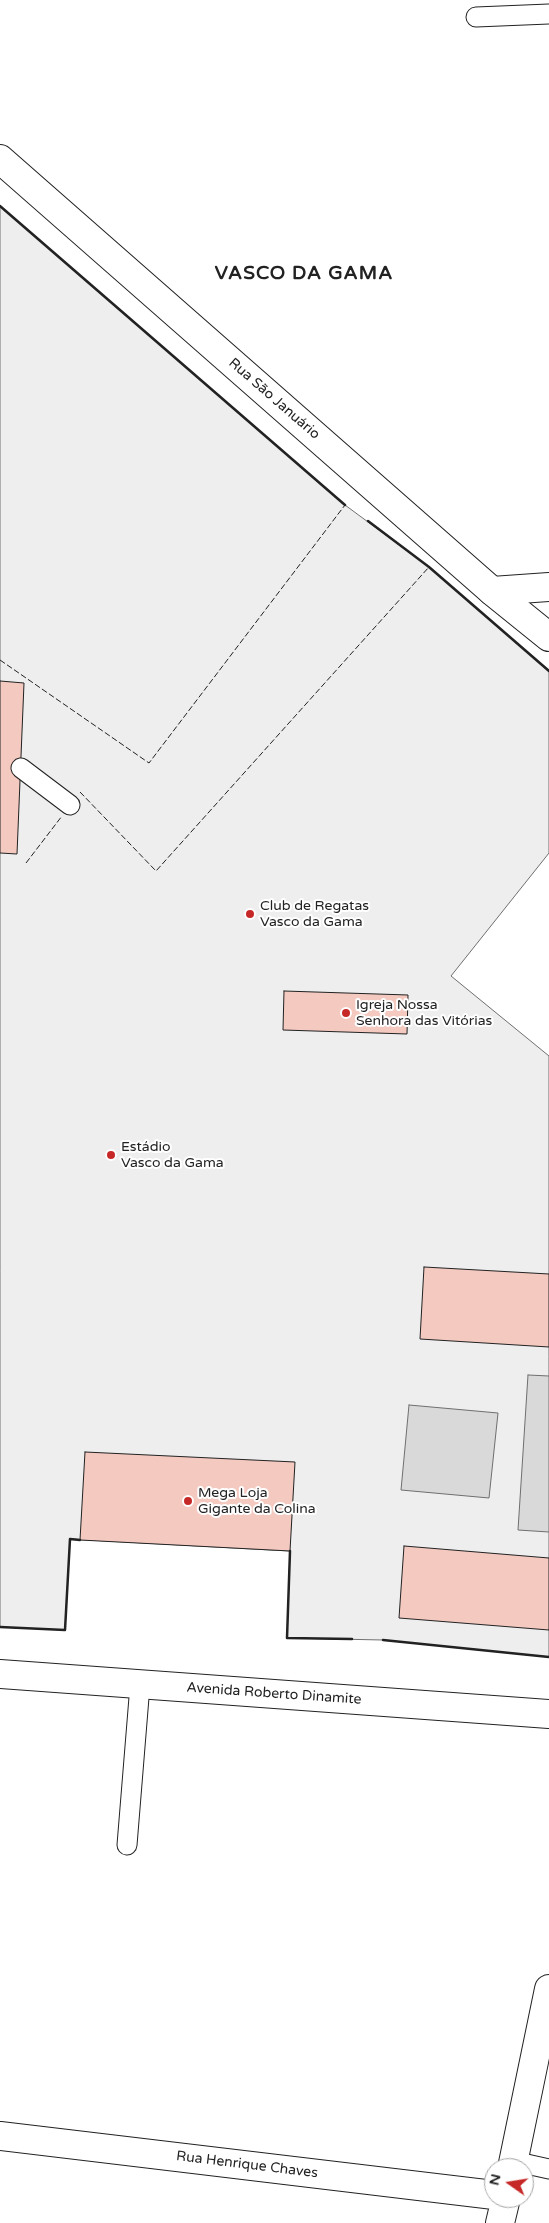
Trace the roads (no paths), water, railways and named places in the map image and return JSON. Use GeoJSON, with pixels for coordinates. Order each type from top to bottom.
{"type":"FeatureCollection","features":[{"type":"Feature","properties":{"kind":"street","name":"Rua São Januário"},"geometry":{"type":"LineString","coordinates":[[0,159],[492,591],[549,637]]}},
{"type":"Feature","properties":{"kind":"street"},"geometry":{"type":"LineString","coordinates":[[492,591],[549,587]]}},
{"type":"Feature","properties":{"kind":"street","name":"Avenida Roberto Dinamite"},"geometry":{"type":"LineString","coordinates":[[0,1674],[549,1714]]}},
{"type":"Feature","properties":{"kind":"street"},"geometry":{"type":"LineString","coordinates":[[514,2158],[549,1989]]}},
{"type":"Feature","properties":{"kind":"street","name":"Rua Henrique Chaves"},"geometry":{"type":"LineString","coordinates":[[0,2136],[484,2194]]}},
{"type":"Feature","properties":{"kind":"street"},"geometry":{"type":"LineString","coordinates":[[500,2223],[504,2208]]}},
{"type":"Feature","properties":{"kind":"lane"},"geometry":{"type":"LineString","coordinates":[[476,17],[549,14]]}},
{"type":"Feature","properties":{"kind":"lane"},"geometry":{"type":"LineString","coordinates":[[21,768],[70,805]]}},
{"type":"Feature","properties":{"kind":"lane"},"geometry":{"type":"LineString","coordinates":[[127,1845],[140,1685]]}},
{"type":"Feature","properties":{"kind":"lane"},"geometry":{"type":"LineString","coordinates":[[534,2167],[549,2169]]}},
{"type":"Feature","properties":{"kind":"place","name":"Club de Regatas Vasco da Gama"},"geometry":{"type":"Point","coordinates":[250,914]}},
{"type":"Feature","properties":{"kind":"place","name":"Igreja Nossa Senhora das Vitórias"},"geometry":{"type":"Point","coordinates":[346,1013]}},
{"type":"Feature","properties":{"kind":"place","name":"Estádio Vasco da Gama"},"geometry":{"type":"Point","coordinates":[111,1155]}},
{"type":"Feature","properties":{"kind":"place","name":"Mega Loja Gigante da Colina"},"geometry":{"type":"Point","coordinates":[188,1501]}},
{"type":"Feature","properties":{"kind":"district","name":"VASCO DA GAMA"},"geometry":{"type":"Point","coordinates":[304,274]}}]}
